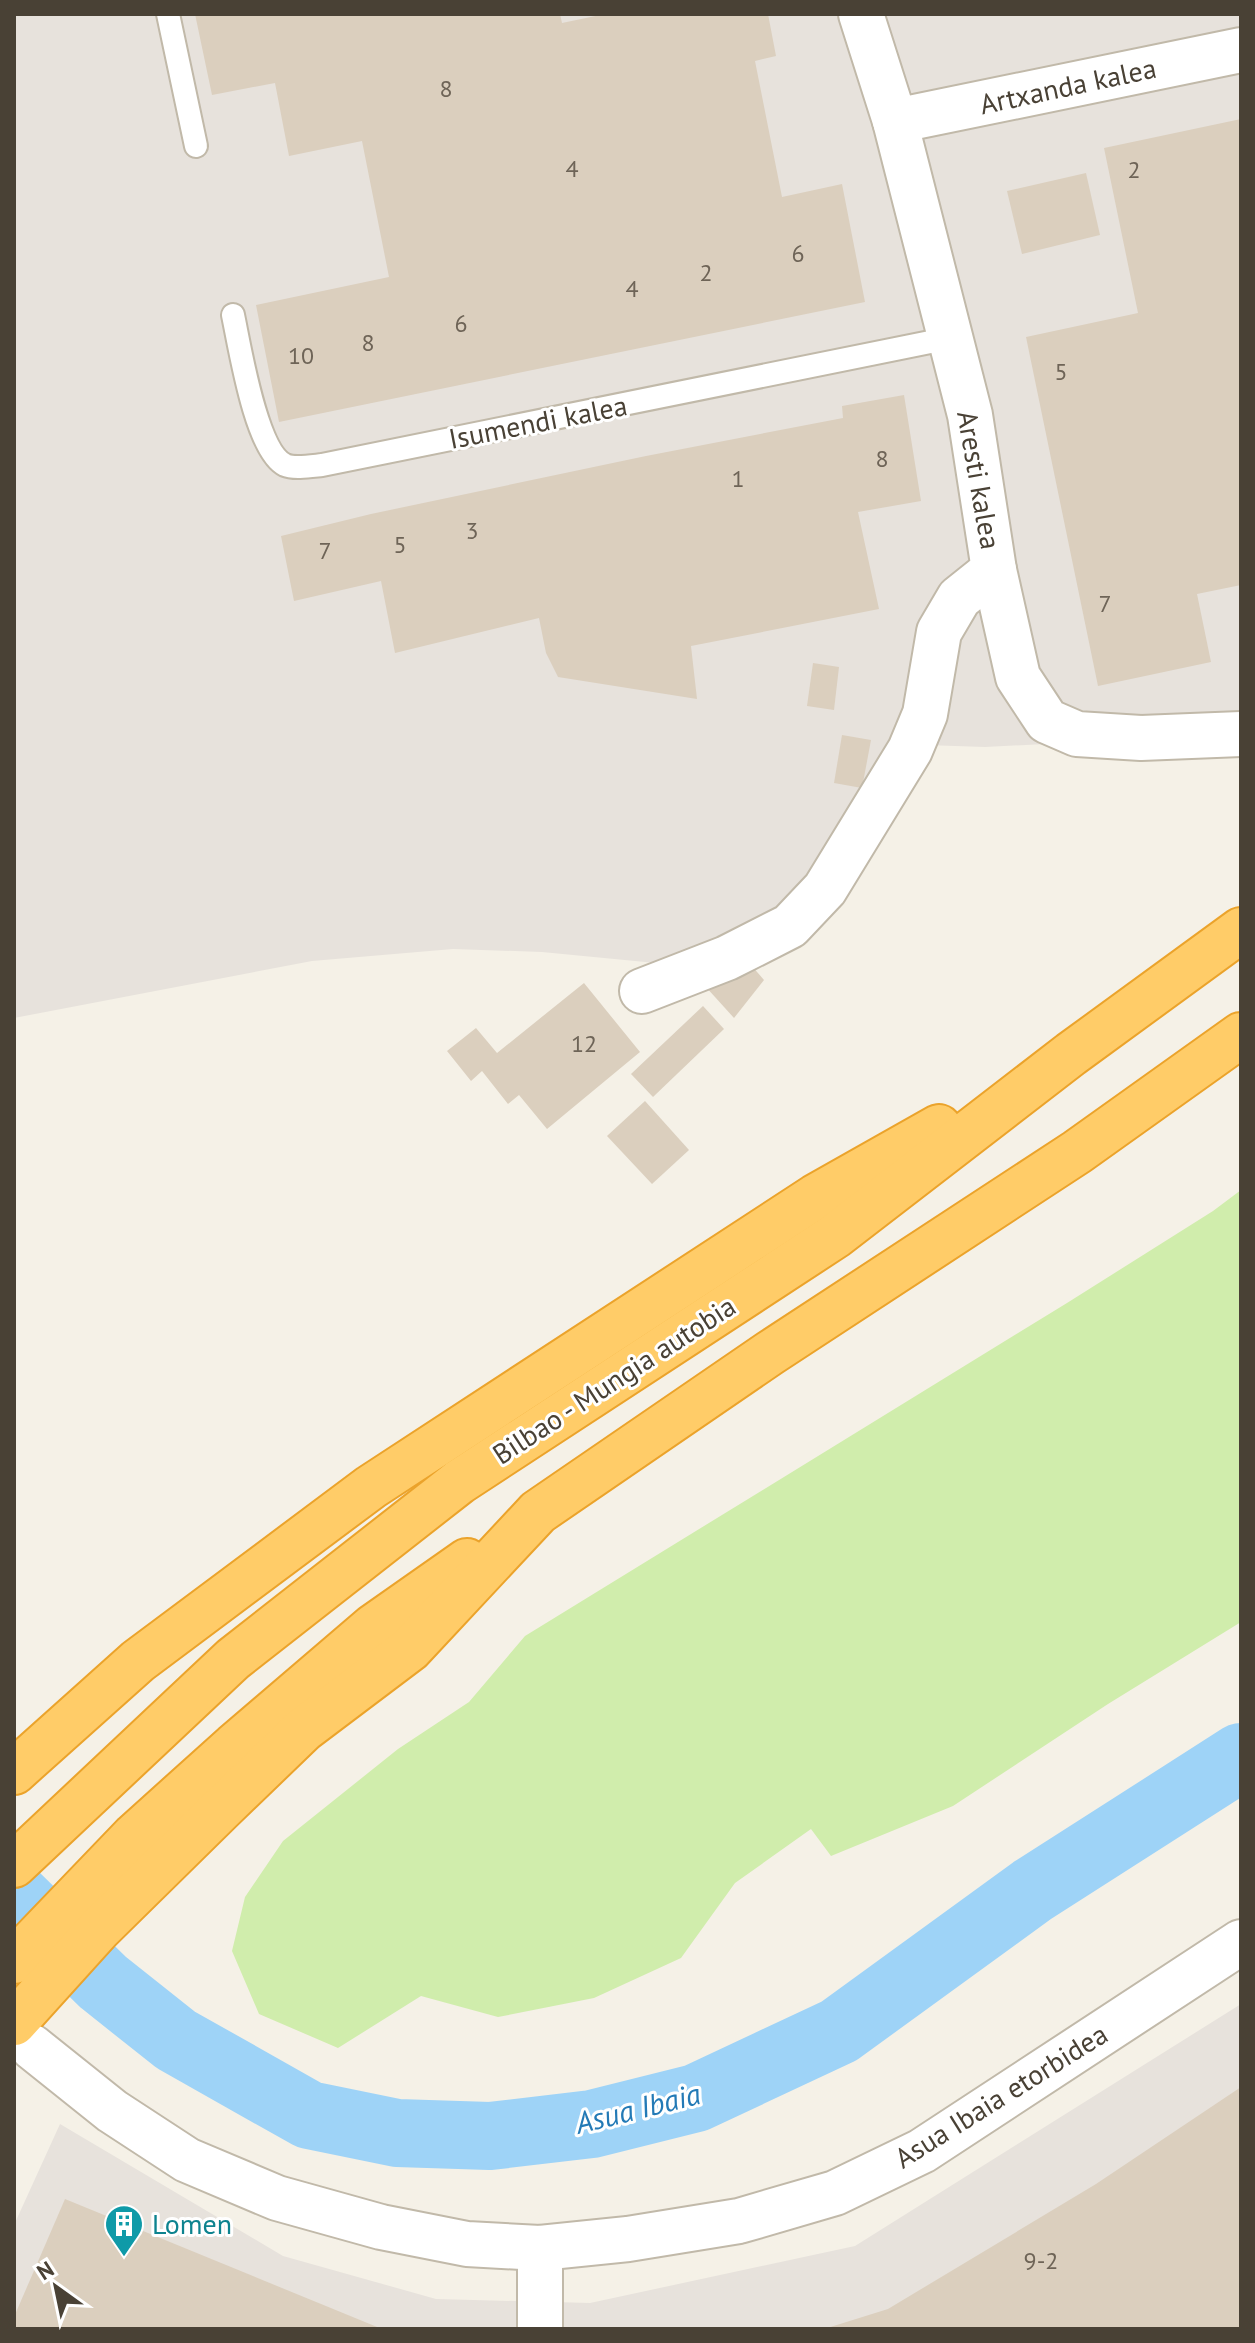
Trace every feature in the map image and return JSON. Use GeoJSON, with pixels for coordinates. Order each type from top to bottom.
{"type":"FeatureCollection","features":[{"type":"Feature","properties":{"kind":"highway","name":"Bilbao - Mungia autobia"},"geometry":{"type":"LineString","coordinates":[[14,1865],[233,1659],[459,1482],[835,1236],[1071,1054],[1241,930]]}},
{"type":"Feature","properties":{"kind":"highway"},"geometry":{"type":"LineString","coordinates":[[14,1961],[134,1836],[373,1627],[770,1353],[1077,1152],[1241,1035]]}},
{"type":"Feature","properties":{"kind":"highway"},"geometry":{"type":"LineString","coordinates":[[28,1760],[138,1661],[371,1487],[815,1197],[1071,1054]]}},
{"type":"Feature","properties":{"kind":"highway"},"geometry":{"type":"LineString","coordinates":[[23,2035],[99,1929],[304,1729],[410,1649],[538,1512]]}},
{"type":"Feature","properties":{"kind":"street","name":"Aresti kalea"},"geometry":{"type":"LineString","coordinates":[[642,991],[727,958],[790,926],[825,889],[910,750],[925,714],[939,632],[959,598],[994,570],[970,415],[895,121],[861,14]]}},
{"type":"Feature","properties":{"kind":"street","name":"Artxanda kalea"},"geometry":{"type":"LineString","coordinates":[[895,121],[1241,50]]}},
{"type":"Feature","properties":{"kind":"street"},"geometry":{"type":"LineString","coordinates":[[994,570],[1018,677],[1047,721],[1077,734],[1141,738],[1241,734]]}},
{"type":"Feature","properties":{"kind":"street","name":"Asua Ibaia etorbidea"},"geometry":{"type":"LineString","coordinates":[[23,2035],[112,2111],[187,2160],[277,2198],[381,2227],[467,2244],[540,2248],[628,2239],[739,2221],[835,2193],[922,2151],[1241,1942]]}},
{"type":"Feature","properties":{"kind":"street"},"geometry":{"type":"LineString","coordinates":[[540,2248],[540,2329]]}},
{"type":"Feature","properties":{"kind":"lane"},"geometry":{"type":"LineString","coordinates":[[168,14],[196,146]]}},
{"type":"Feature","properties":{"kind":"lane","name":"Isumendi kalea"},"geometry":{"type":"LineString","coordinates":[[233,315],[260,429],[271,454],[287,466],[322,465],[950,338]]}},
{"type":"Feature","properties":{"kind":"shaded area"},"geometry":{"type":"Polygon","coordinates":[[[14,14],[1241,14],[1241,734],[985,747],[896,744],[827,866],[757,928],[666,964],[542,952],[453,949],[312,961],[14,1018],[14,14]]]}},
{"type":"Feature","properties":{"kind":"shaded area"},"geometry":{"type":"Polygon","coordinates":[[[1241,2004],[1241,2329],[14,2329],[14,2225],[60,2124],[283,2256],[436,2299],[590,2303],[855,2246],[1241,2004]]]}},
{"type":"Feature","properties":{"kind":"green space"},"geometry":{"type":"Polygon","coordinates":[[[1241,1190],[1241,1622],[1108,1704],[953,1806],[831,1856],[811,1829],[735,1883],[681,1958],[594,1998],[498,2017],[421,1996],[338,2048],[259,2014],[232,1951],[245,1897],[283,1841],[398,1749],[469,1702],[525,1636],[1067,1303],[1241,1190]]]}},
{"type":"Feature","properties":{"kind":"building"},"geometry":{"type":"Polygon","coordinates":[[[195,14],[560,14],[562,23],[605,14],[768,14],[776,56],[755,61],[782,197],[842,184],[865,302],[279,422],[256,305],[389,277],[362,141],[289,156],[275,83],[212,95],[195,14]]]}},
{"type":"Feature","properties":{"kind":"building"},"geometry":{"type":"Polygon","coordinates":[[[1241,119],[1241,585],[1197,594],[1211,662],[1098,686],[1026,337],[1138,313],[1104,148],[1241,119]]]}},
{"type":"Feature","properties":{"kind":"building"},"geometry":{"type":"Polygon","coordinates":[[[1086,173],[1100,235],[1022,254],[1007,191],[1086,173]]]}},
{"type":"Feature","properties":{"kind":"building"},"geometry":{"type":"Polygon","coordinates":[[[904,395],[921,501],[858,512],[879,609],[691,646],[697,699],[558,677],[546,653],[539,618],[395,653],[381,581],[294,601],[281,536],[646,456],[843,418],[842,406],[904,395]]]}},
{"type":"Feature","properties":{"kind":"building"},"geometry":{"type":"Polygon","coordinates":[[[813,663],[839,667],[834,710],[807,706],[813,663]]]}},
{"type":"Feature","properties":{"kind":"building"},"geometry":{"type":"Polygon","coordinates":[[[842,735],[871,740],[862,788],[834,783],[842,735]]]}},
{"type":"Feature","properties":{"kind":"building"},"geometry":{"type":"Polygon","coordinates":[[[751,965],[764,980],[734,1018],[705,986],[751,965]]]}},
{"type":"Feature","properties":{"kind":"building"},"geometry":{"type":"Polygon","coordinates":[[[584,983],[640,1052],[547,1129],[519,1095],[508,1104],[482,1071],[471,1081],[447,1051],[476,1028],[497,1053],[584,983]]]}},
{"type":"Feature","properties":{"kind":"building"},"geometry":{"type":"Polygon","coordinates":[[[703,1006],[724,1029],[653,1097],[631,1074],[703,1006]]]}},
{"type":"Feature","properties":{"kind":"building"},"geometry":{"type":"Polygon","coordinates":[[[645,1101],[689,1150],[652,1184],[607,1136],[645,1101]]]}},
{"type":"Feature","properties":{"kind":"building"},"geometry":{"type":"Polygon","coordinates":[[[1241,2087],[1241,2329],[824,2329],[888,2309],[1096,2184],[1241,2087]]]}},
{"type":"Feature","properties":{"kind":"building","name":"Lomen"},"geometry":{"type":"Polygon","coordinates":[[[65,2199],[382,2329],[14,2329],[14,2317],[65,2199]]]}},
{"type":"Feature","properties":{"kind":"waterway","name":"Asua Ibaia"},"geometry":{"type":"LineString","coordinates":[[14,1895],[103,1982],[176,2040],[309,2115],[397,2133],[490,2136],[592,2124],[696,2098],[839,2031],[1033,1890],[1241,1757]]}},
{"type":"Feature","properties":{"kind":"place","name":"Lomen"},"geometry":{"type":"Point","coordinates":[124,2258]}}]}
